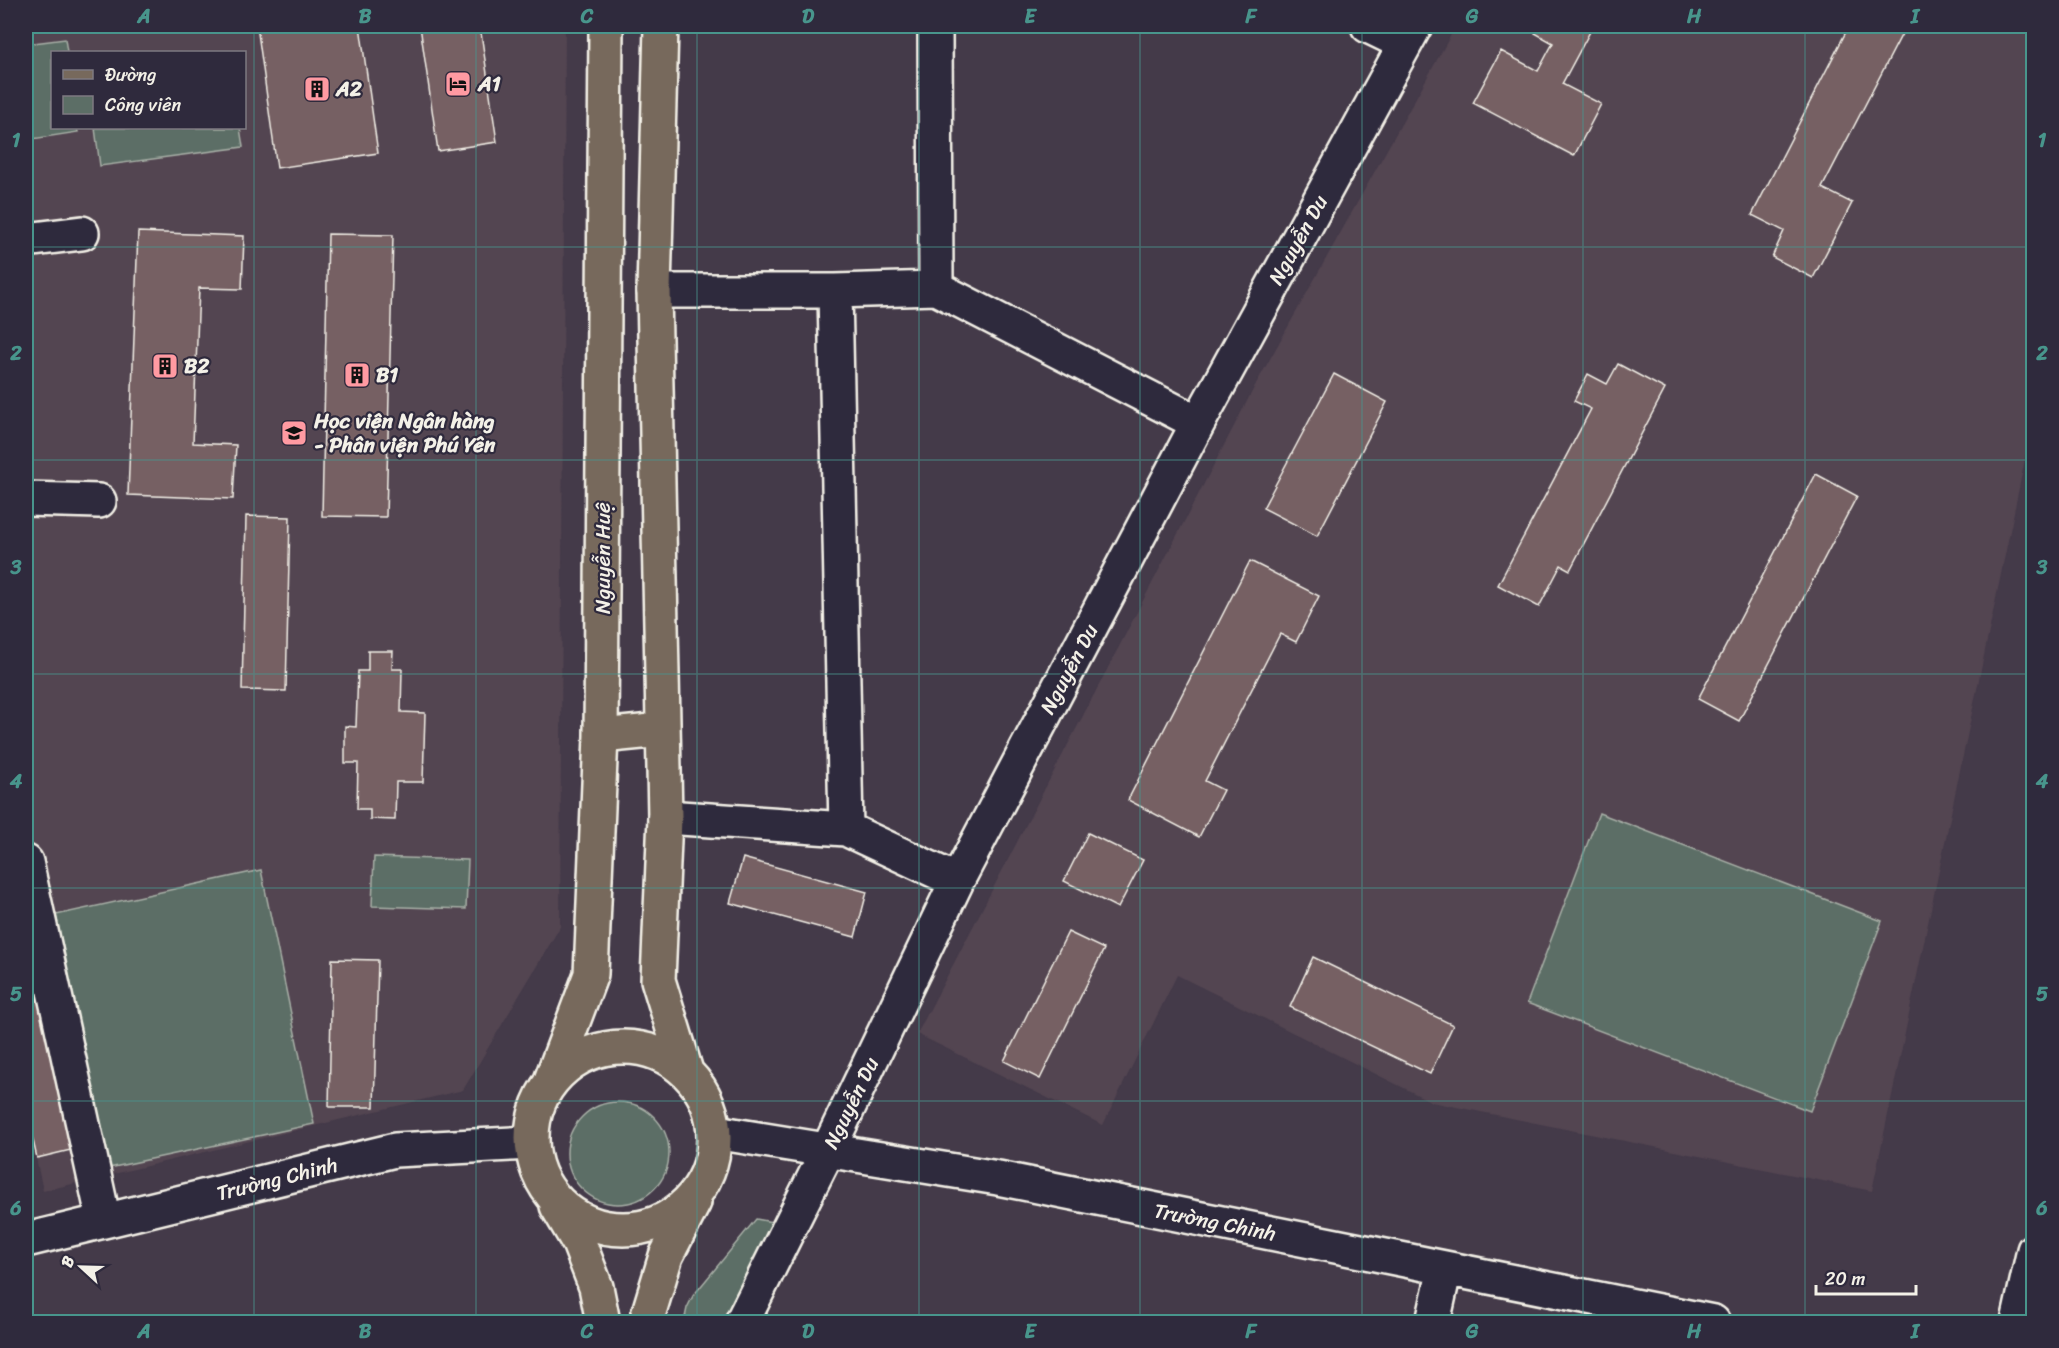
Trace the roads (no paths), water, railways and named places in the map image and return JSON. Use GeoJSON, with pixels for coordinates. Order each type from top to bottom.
{"type":"FeatureCollection","features":[{"type":"Feature","properties":{"kind":"main road","name":"Nguyễn Huệ"},"geometry":{"type":"LineString","coordinates":[[550,1083],[591,974],[601,736],[606,26]]}},
{"type":"Feature","properties":{"kind":"main road"},"geometry":{"type":"LineString","coordinates":[[661,26],[654,291],[665,817],[658,980],[687,1071]]}},
{"type":"Feature","properties":{"kind":"main road"},"geometry":{"type":"LineString","coordinates":[[605,291],[654,291]]}},
{"type":"Feature","properties":{"kind":"main road"},"geometry":{"type":"LineString","coordinates":[[601,736],[662,730]]}},
{"type":"Feature","properties":{"kind":"main road"},"geometry":{"type":"LineString","coordinates":[[603,1323],[596,1287],[579,1243],[537,1172],[531,1143],[535,1112],[550,1083],[572,1062],[600,1049],[631,1046],[661,1054],[687,1071],[702,1089],[711,1110],[715,1132],[712,1161],[701,1188],[666,1256],[645,1323]]}},
{"type":"Feature","properties":{"kind":"main road"},"geometry":{"type":"LineString","coordinates":[[552,1197],[573,1216],[600,1228],[628,1230],[657,1224],[681,1210],[701,1188]]}},
{"type":"Feature","properties":{"kind":"street"},"geometry":{"type":"LineString","coordinates":[[935,26],[936,288]]}},
{"type":"Feature","properties":{"kind":"street"},"geometry":{"type":"LineString","coordinates":[[1368,26],[1410,35]]}},
{"type":"Feature","properties":{"kind":"street","name":"Nguyễn Du"},"geometry":{"type":"LineString","coordinates":[[742,1323],[957,881],[1198,423],[1410,35]]}},
{"type":"Feature","properties":{"kind":"street"},"geometry":{"type":"LineString","coordinates":[[26,240],[82,233]]}},
{"type":"Feature","properties":{"kind":"street"},"geometry":{"type":"LineString","coordinates":[[654,291],[835,291],[936,288],[1198,423]]}},
{"type":"Feature","properties":{"kind":"street"},"geometry":{"type":"LineString","coordinates":[[835,291],[846,829]]}},
{"type":"Feature","properties":{"kind":"street"},"geometry":{"type":"LineString","coordinates":[[26,499],[99,501]]}},
{"type":"Feature","properties":{"kind":"street"},"geometry":{"type":"LineString","coordinates":[[665,817],[846,829],[957,881]]}},
{"type":"Feature","properties":{"kind":"street"},"geometry":{"type":"LineString","coordinates":[[26,862],[104,1221]]}},
{"type":"Feature","properties":{"kind":"street","name":"Trường Chinh"},"geometry":{"type":"LineString","coordinates":[[715,1132],[998,1178],[1713,1323]]}},
{"type":"Feature","properties":{"kind":"street","name":"Trường Chinh"},"geometry":{"type":"LineString","coordinates":[[26,1240],[394,1150],[531,1143]]}},
{"type":"Feature","properties":{"kind":"street"},"geometry":{"type":"LineString","coordinates":[[2018,1323],[2034,1250]]}},
{"type":"Feature","properties":{"kind":"street"},"geometry":{"type":"LineString","coordinates":[[1433,1323],[1445,1268]]}},
{"type":"Feature","properties":{"kind":"place","name":"A1"},"geometry":{"type":"Point","coordinates":[458,84]}},
{"type":"Feature","properties":{"kind":"place","name":"A2"},"geometry":{"type":"Point","coordinates":[317,89]}},
{"type":"Feature","properties":{"kind":"place","name":"B2"},"geometry":{"type":"Point","coordinates":[165,366]}},
{"type":"Feature","properties":{"kind":"place","name":"B1"},"geometry":{"type":"Point","coordinates":[357,375]}},
{"type":"Feature","properties":{"kind":"place","name":"Học viện Ngân hàng - Phân viện Phú Yên"},"geometry":{"type":"Point","coordinates":[294,433]}}]}
